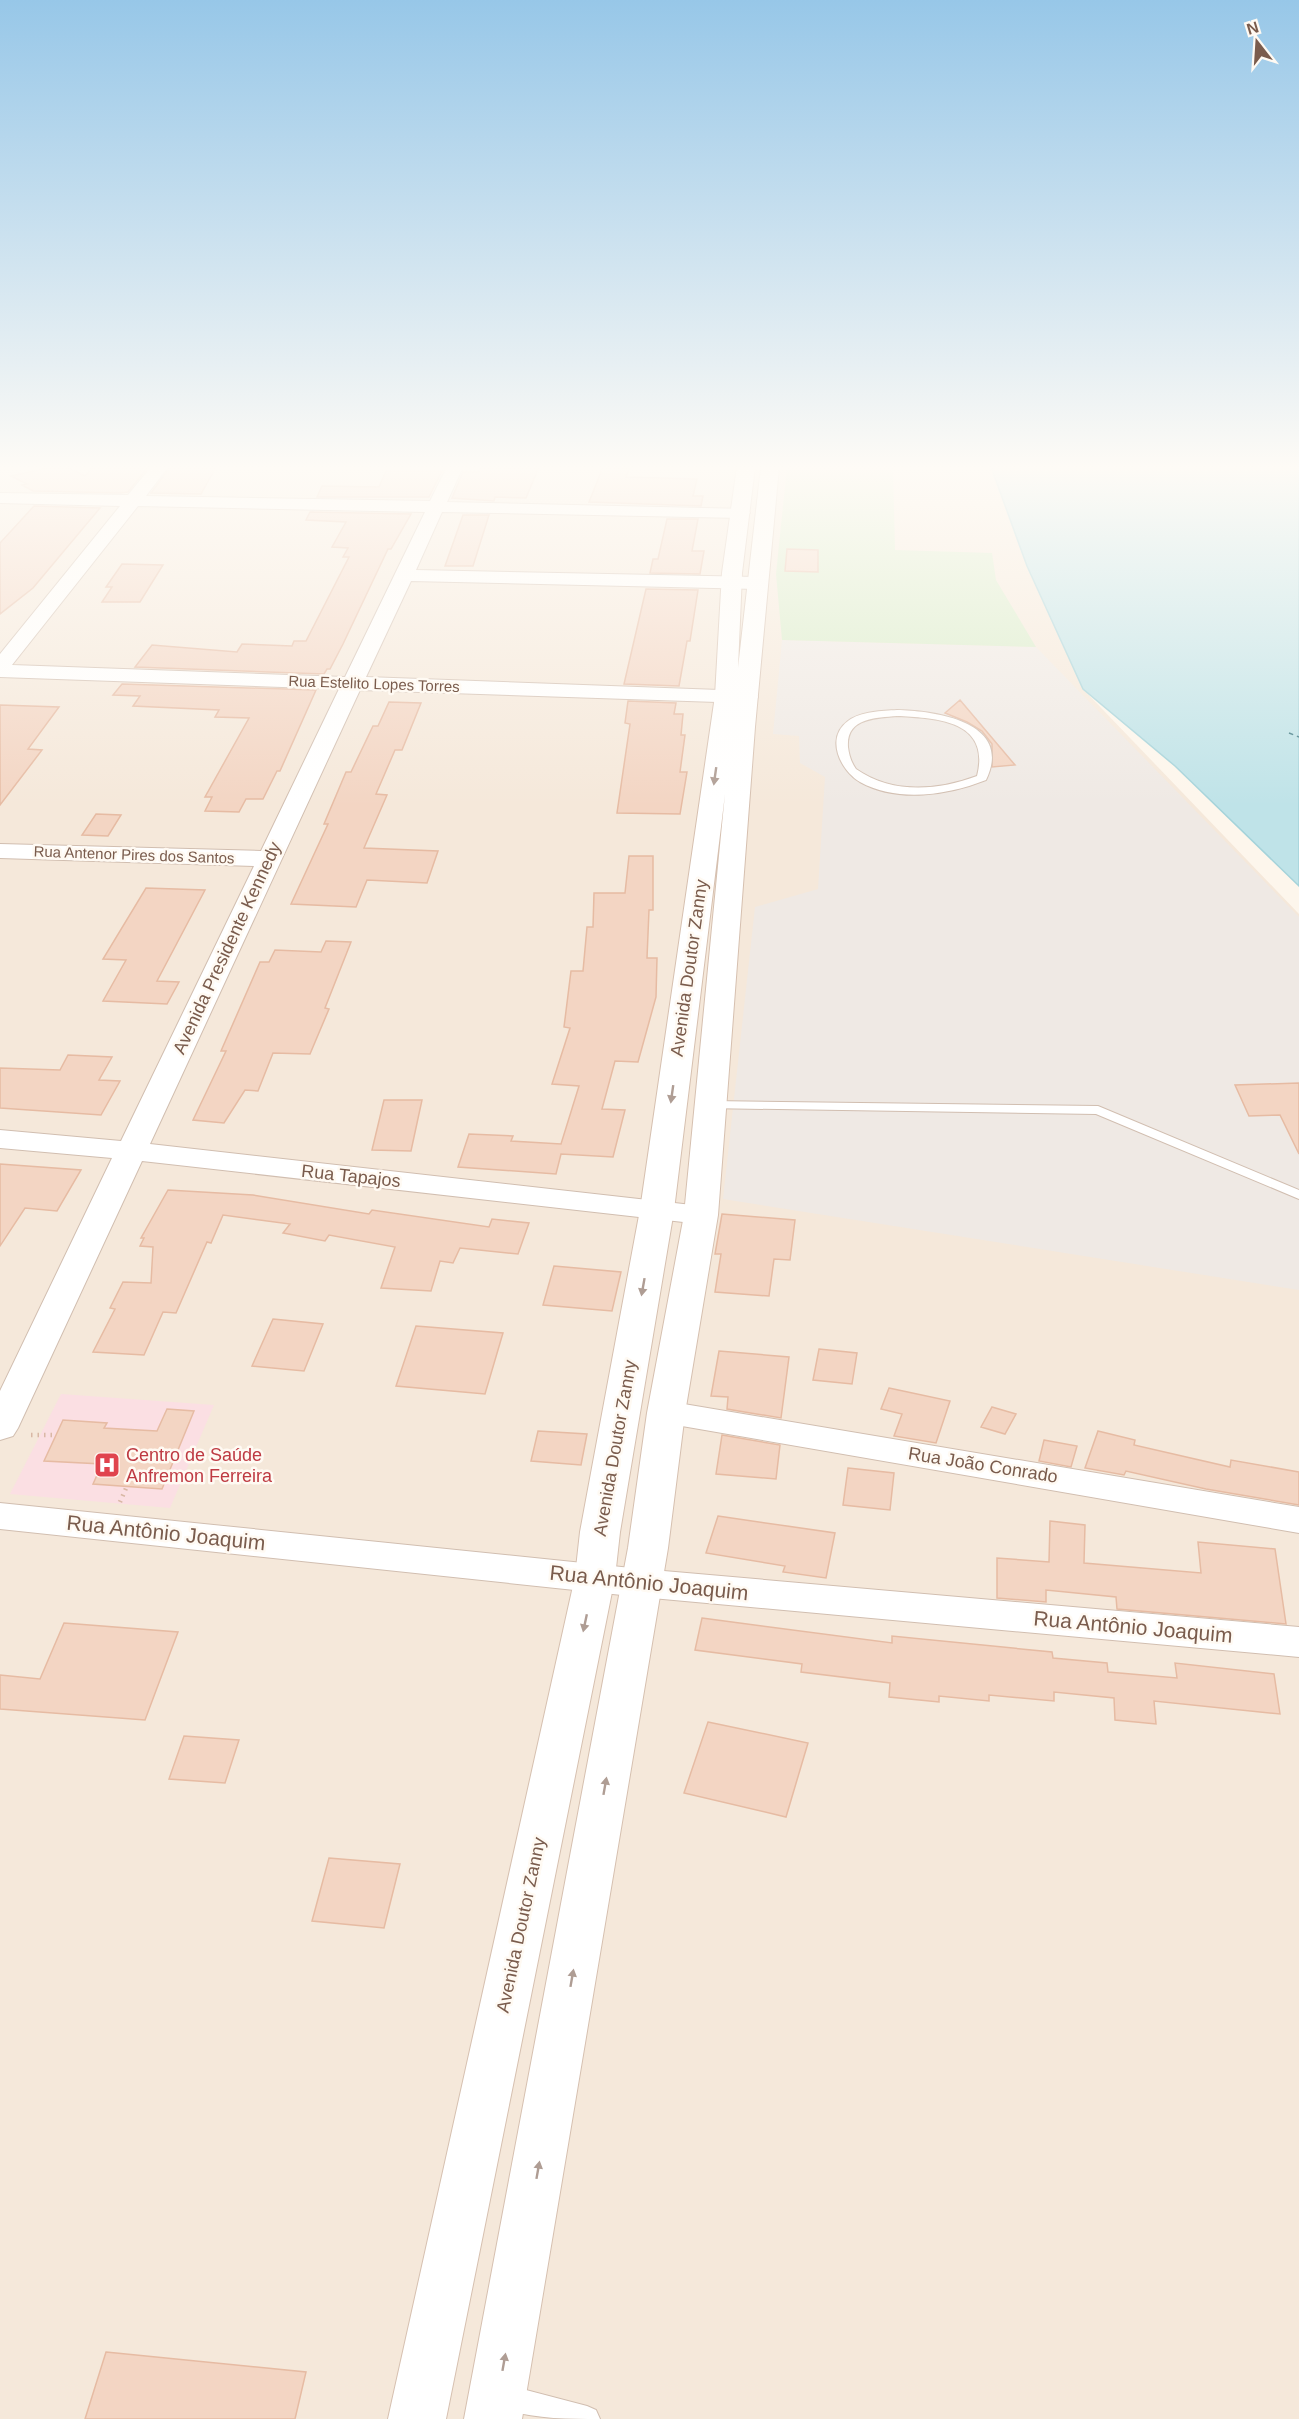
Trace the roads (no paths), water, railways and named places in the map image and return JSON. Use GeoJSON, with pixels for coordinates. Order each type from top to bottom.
{"type":"FeatureCollection","features":[{"type":"Feature","properties":{"kind":"street"},"geometry":{"type":"LineString","coordinates":[[0,669],[71,580]]}},
{"type":"Feature","properties":{"kind":"street","name":"Avenida Presidente Kennedy"},"geometry":{"type":"LineString","coordinates":[[0,1428],[402,580]]}},
{"type":"Feature","properties":{"kind":"street"},"geometry":{"type":"LineString","coordinates":[[641,580],[744,582]]}},
{"type":"Feature","properties":{"kind":"street","name":"Avenida Doutor Zanny"},"geometry":{"type":"LineString","coordinates":[[496,2407],[641,1583],[666,1413],[701,1215],[711,1105],[744,582]]}},
{"type":"Feature","properties":{"kind":"street","name":"Rua Estelito Lopes Torres"},"geometry":{"type":"LineString","coordinates":[[0,669],[737,696]]}},
{"type":"Feature","properties":{"kind":"street","name":"Avenida Doutor Zanny"},"geometry":{"type":"LineString","coordinates":[[417,2419],[595,1577],[600,1532],[657,1210],[737,696]]}},
{"type":"Feature","properties":{"kind":"street","name":"Rua Antenor Pires dos Santos"},"geometry":{"type":"LineString","coordinates":[[0,851],[269,859]]}},
{"type":"Feature","properties":{"kind":"street","name":"Rua Tapajos"},"geometry":{"type":"LineString","coordinates":[[0,1139],[131,1151],[701,1215]]}},
{"type":"Feature","properties":{"kind":"street","name":"Rua João Conrado"},"geometry":{"type":"LineString","coordinates":[[666,1413],[1299,1520]]}},
{"type":"Feature","properties":{"kind":"street","name":"Rua Antônio Joaquim"},"geometry":{"type":"LineString","coordinates":[[0,1516],[641,1583],[1299,1642]]}},
{"type":"Feature","properties":{"kind":"lane"},"geometry":{"type":"LineString","coordinates":[[922,713],[958,722],[978,736],[984,748],[986,768],[982,778],[970,783],[950,788],[907,789],[889,787],[861,777],[851,770],[845,761],[842,732],[848,724],[867,716],[922,713]]}},
{"type":"Feature","properties":{"kind":"lane"},"geometry":{"type":"LineString","coordinates":[[711,1105],[1098,1110],[1299,1195]]}},
{"type":"Feature","properties":{"kind":"lane"},"geometry":{"type":"LineString","coordinates":[[496,2407],[587,2419]]}},
{"type":"Feature","properties":{"kind":"water"},"geometry":{"type":"Polygon","coordinates":[[[1033,580],[1299,580],[1299,886],[1175,766],[1083,689],[1033,580]]]}},
{"type":"Feature","properties":{"kind":"place","name":"Centro de Saúde Anfremon Ferreira"},"geometry":{"type":"Point","coordinates":[107,1465]}}]}
